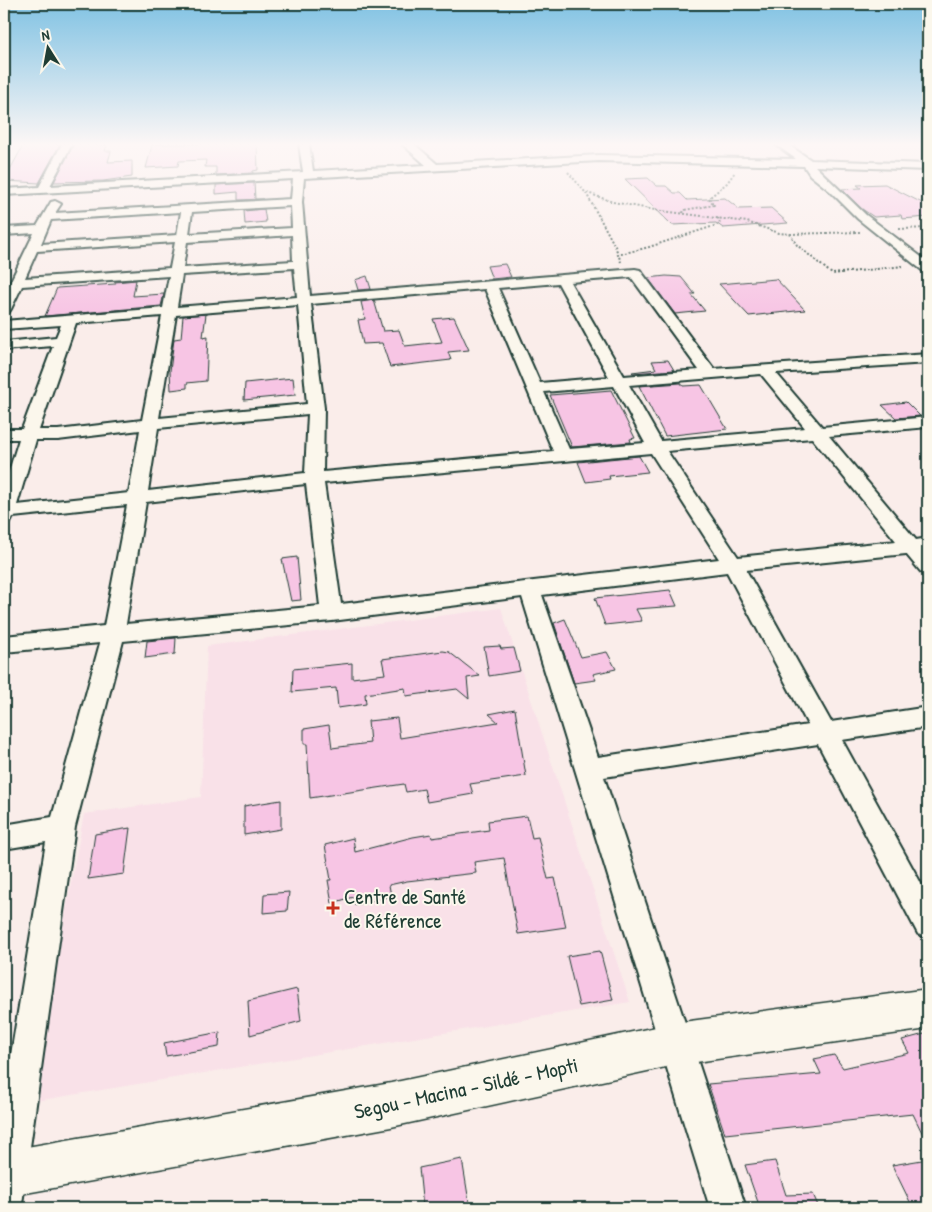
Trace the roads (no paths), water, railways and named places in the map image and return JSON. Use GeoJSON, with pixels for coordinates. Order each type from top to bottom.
{"type":"FeatureCollection","features":[{"type":"Feature","properties":{"kind":"main road","name":"Segou - Macina - Sildé - Mopti"},"geometry":{"type":"LineString","coordinates":[[6,1184],[391,1105],[675,1044],[928,1009]]}},
{"type":"Feature","properties":{"kind":"street"},"geometry":{"type":"LineString","coordinates":[[4,309],[11,289],[47,216],[57,201]]}},
{"type":"Feature","properties":{"kind":"street"},"geometry":{"type":"LineString","coordinates":[[92,269],[112,213],[118,201]]}},
{"type":"Feature","properties":{"kind":"street"},"geometry":{"type":"LineString","coordinates":[[846,201],[862,216],[926,267]]}},
{"type":"Feature","properties":{"kind":"street"},"geometry":{"type":"LineString","coordinates":[[47,216],[296,202],[303,300],[316,408],[314,478],[332,613]]}},
{"type":"Feature","properties":{"kind":"street"},"geometry":{"type":"LineString","coordinates":[[6,1184],[62,827],[114,633],[187,208]]}},
{"type":"Feature","properties":{"kind":"street"},"geometry":{"type":"LineString","coordinates":[[4,231],[41,229]]}},
{"type":"Feature","properties":{"kind":"street"},"geometry":{"type":"LineString","coordinates":[[32,248],[298,231]]}},
{"type":"Feature","properties":{"kind":"street"},"geometry":{"type":"LineString","coordinates":[[11,289],[92,269],[175,272],[300,264]]}},
{"type":"Feature","properties":{"kind":"street"},"geometry":{"type":"LineString","coordinates":[[4,325],[635,274],[709,373]]}},
{"type":"Feature","properties":{"kind":"street"},"geometry":{"type":"LineString","coordinates":[[562,279],[655,446],[733,564],[928,924]]}},
{"type":"Feature","properties":{"kind":"street"},"geometry":{"type":"LineString","coordinates":[[490,285],[563,454]]}},
{"type":"Feature","properties":{"kind":"street"},"geometry":{"type":"LineString","coordinates":[[70,319],[30,434],[5,514],[314,478],[928,422]]}},
{"type":"Feature","properties":{"kind":"street"},"geometry":{"type":"LineString","coordinates":[[4,346],[63,341]]}},
{"type":"Feature","properties":{"kind":"street"},"geometry":{"type":"LineString","coordinates":[[534,388],[709,373],[928,358]]}},
{"type":"Feature","properties":{"kind":"street"},"geometry":{"type":"LineString","coordinates":[[765,369],[816,431],[920,545],[928,566]]}},
{"type":"Feature","properties":{"kind":"street"},"geometry":{"type":"LineString","coordinates":[[4,434],[58,435],[316,408]]}},
{"type":"Feature","properties":{"kind":"street"},"geometry":{"type":"LineString","coordinates":[[4,644],[332,613],[733,564],[920,545]]}},
{"type":"Feature","properties":{"kind":"street"},"geometry":{"type":"LineString","coordinates":[[530,588],[728,1208]]}},
{"type":"Feature","properties":{"kind":"street"},"geometry":{"type":"LineString","coordinates":[[589,769],[928,717]]}},
{"type":"Feature","properties":{"kind":"street"},"geometry":{"type":"LineString","coordinates":[[4,837],[62,827]]}},
{"type":"Feature","properties":{"kind":"place","name":"Centre de Santé de Référence"},"geometry":{"type":"Point","coordinates":[333,908]}}]}
